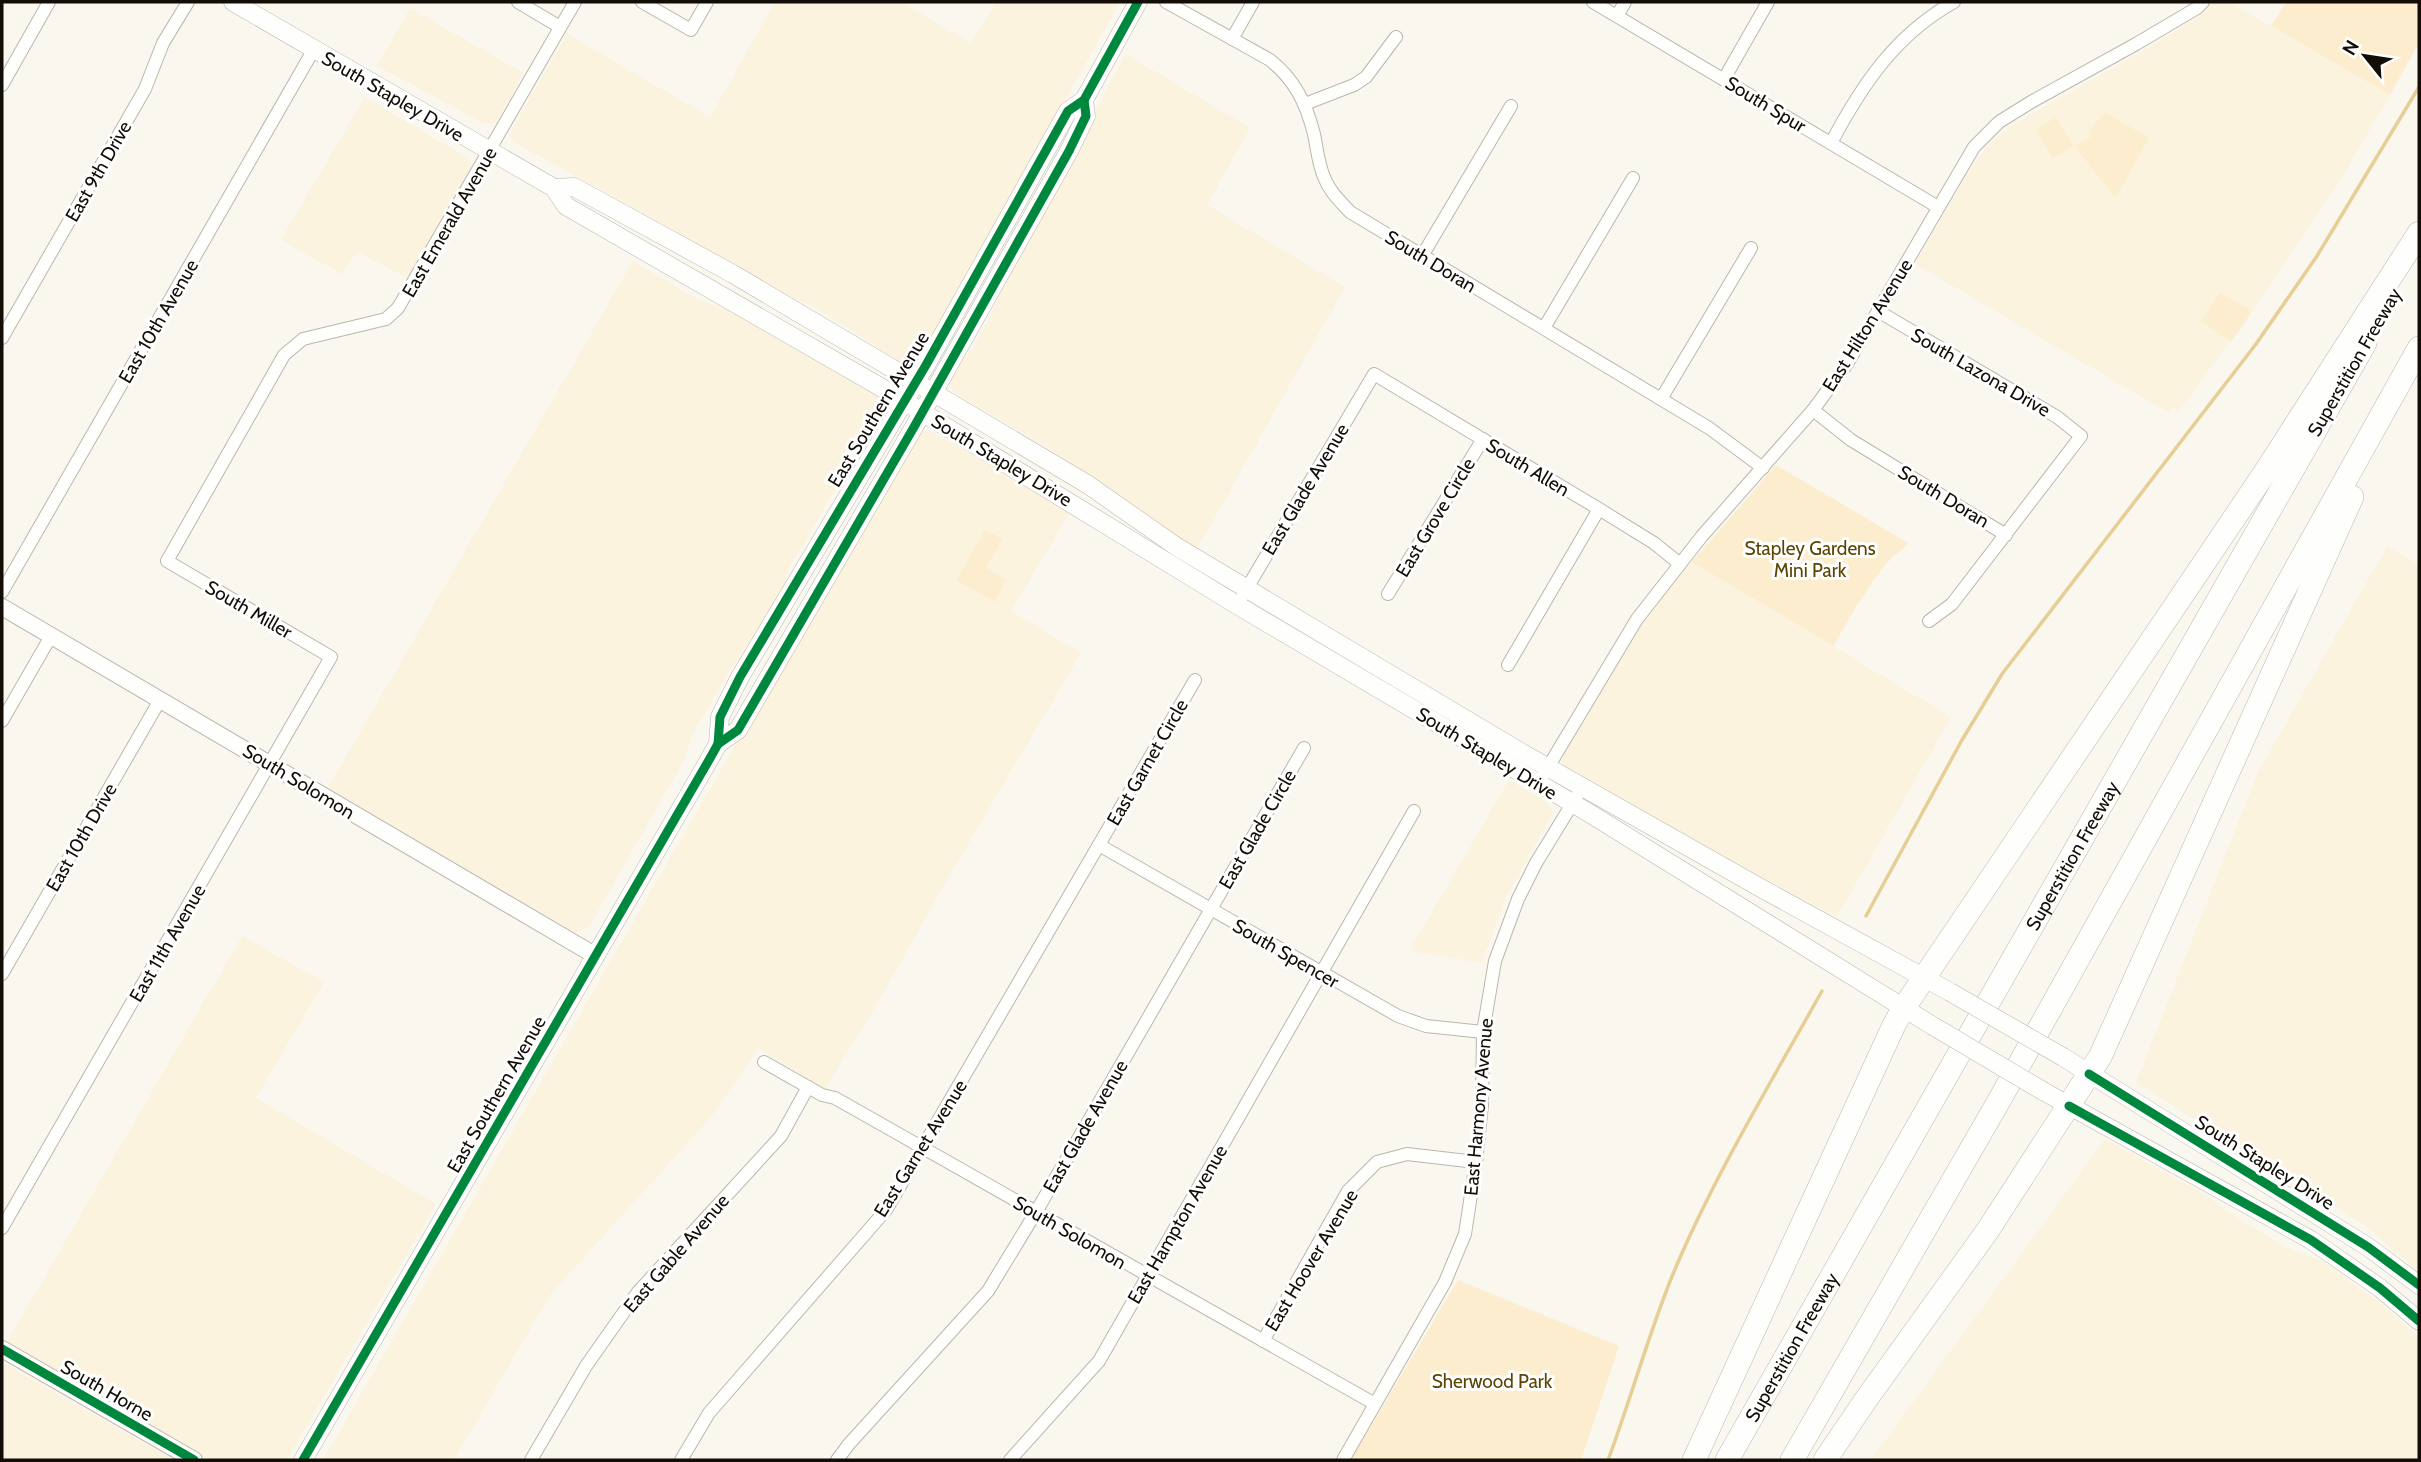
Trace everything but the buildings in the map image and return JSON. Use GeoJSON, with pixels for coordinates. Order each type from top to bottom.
{"type":"FeatureCollection","features":[{"type":"Feature","properties":{"kind":"highway"},"geometry":{"type":"LineString","coordinates":[[1694,1460],[1903,1009],[2264,474],[2419,233]]}},
{"type":"Feature","properties":{"kind":"highway","name":"Superstition Freeway"},"geometry":{"type":"LineString","coordinates":[[1727,1460],[2419,249]]}},
{"type":"Feature","properties":{"kind":"highway"},"geometry":{"type":"LineString","coordinates":[[1825,1460],[1988,1230],[2100,1058],[2419,349]]}},
{"type":"Feature","properties":{"kind":"highway"},"geometry":{"type":"LineString","coordinates":[[1792,1460],[2007,1087],[2419,349]]}},
{"type":"Feature","properties":{"kind":"main road","name":"South Stapley Drive"},"geometry":{"type":"LineString","coordinates":[[233,2],[554,188],[565,206],[904,401],[1073,503],[2063,1057],[2359,1241],[2419,1285]]}},
{"type":"Feature","properties":{"kind":"main road","name":"East Southern Avenue"},"geometry":{"type":"LineString","coordinates":[[718,744],[720,717],[740,677],[904,401],[1068,111],[1084,100],[1138,2]]}},
{"type":"Feature","properties":{"kind":"main road","name":"East Southern Avenue"},"geometry":{"type":"LineString","coordinates":[[303,1460],[718,744],[738,730],[933,393],[1086,116],[1084,100]]}},
{"type":"Feature","properties":{"kind":"main road"},"geometry":{"type":"LineString","coordinates":[[1038,204],[1035,203],[1035,196],[1053,151],[1054,137]]}},
{"type":"Feature","properties":{"kind":"main road","name":"South Stapley Drive"},"geometry":{"type":"LineString","coordinates":[[554,188],[574,187],[733,274],[1087,484],[1242,597],[1903,1009],[2069,1106],[2321,1247],[2380,1288],[2419,1321]]}},
{"type":"Feature","properties":{"kind":"main road"},"geometry":{"type":"LineString","coordinates":[[597,225],[602,217],[608,216],[640,233],[660,234]]}},
{"type":"Feature","properties":{"kind":"main road"},"geometry":{"type":"LineString","coordinates":[[677,269],[697,268],[725,280],[730,279],[733,274]]}},
{"type":"Feature","properties":{"kind":"main road"},"geometry":{"type":"LineString","coordinates":[[721,295],[727,288],[733,288],[757,299],[777,301]]}},
{"type":"Feature","properties":{"kind":"main road"},"geometry":{"type":"LineString","coordinates":[[1073,503],[1092,503],[1128,522],[1133,517]]}},
{"type":"Feature","properties":{"kind":"main road"},"geometry":{"type":"LineString","coordinates":[[814,599],[810,592],[812,581],[832,544],[832,521]]}},
{"type":"Feature","properties":{"kind":"main road"},"geometry":{"type":"LineString","coordinates":[[766,681],[768,660],[802,599],[793,587]]}},
{"type":"Feature","properties":{"kind":"main road"},"geometry":{"type":"LineString","coordinates":[[1632,840],[1644,839],[1660,844],[1690,859],[1700,859],[1703,856]]}},
{"type":"Feature","properties":{"kind":"main road"},"geometry":{"type":"LineString","coordinates":[[1692,876],[1705,869],[1746,890],[1759,887]]}},
{"type":"Feature","properties":{"kind":"street"},"geometry":{"type":"LineString","coordinates":[[2,85],[49,2]]}},
{"type":"Feature","properties":{"kind":"street","name":"East 9th Drive"},"geometry":{"type":"LineString","coordinates":[[2,338],[145,89],[163,43],[188,2]]}},
{"type":"Feature","properties":{"kind":"street"},"geometry":{"type":"LineString","coordinates":[[518,2],[561,27]]}},
{"type":"Feature","properties":{"kind":"street","name":"East Emerald Avenue"},"geometry":{"type":"LineString","coordinates":[[167,561],[284,355],[303,339],[386,319],[398,308],[575,2]]}},
{"type":"Feature","properties":{"kind":"street"},"geometry":{"type":"LineString","coordinates":[[642,2],[691,30],[707,2]]}},
{"type":"Feature","properties":{"kind":"street","name":"South Doran"},"geometry":{"type":"LineString","coordinates":[[1166,2],[1270,60],[1284,71],[1305,104],[1325,179],[1333,194],[1363,220],[1709,428],[1763,468]]}},
{"type":"Feature","properties":{"kind":"street"},"geometry":{"type":"LineString","coordinates":[[1232,39],[1253,2]]}},
{"type":"Feature","properties":{"kind":"street","name":"South Spur"},"geometry":{"type":"LineString","coordinates":[[1593,2],[1938,207]]}},
{"type":"Feature","properties":{"kind":"street"},"geometry":{"type":"LineString","coordinates":[[1617,16],[1625,2]]}},
{"type":"Feature","properties":{"kind":"street"},"geometry":{"type":"LineString","coordinates":[[1724,79],[1768,2]]}},
{"type":"Feature","properties":{"kind":"street"},"geometry":{"type":"LineString","coordinates":[[1831,143],[1852,103],[1895,48],[1913,28],[1954,2]]}},
{"type":"Feature","properties":{"kind":"street","name":"East Hilton Avenue"},"geometry":{"type":"LineString","coordinates":[[1539,783],[1637,619],[1680,564],[1813,410],[1847,364],[1974,147],[1999,122],[2136,44],[2203,2]]}},
{"type":"Feature","properties":{"kind":"street"},"geometry":{"type":"LineString","coordinates":[[1305,104],[1354,85],[1366,77],[1396,37]]}},
{"type":"Feature","properties":{"kind":"street","name":"East 10th Avenue"},"geometry":{"type":"LineString","coordinates":[[2,592],[314,49]]}},
{"type":"Feature","properties":{"kind":"street"},"geometry":{"type":"LineString","coordinates":[[1422,256],[1511,106]]}},
{"type":"Feature","properties":{"kind":"street"},"geometry":{"type":"LineString","coordinates":[[1544,328],[1633,178]]}},
{"type":"Feature","properties":{"kind":"street"},"geometry":{"type":"LineString","coordinates":[[1661,399],[1751,248]]}},
{"type":"Feature","properties":{"kind":"street","name":"South Lazona Drive"},"geometry":{"type":"LineString","coordinates":[[1878,311],[2057,417],[2081,436],[2006,535]]}},
{"type":"Feature","properties":{"kind":"street","name":"South Allen"},"geometry":{"type":"LineString","coordinates":[[1374,374],[1600,509],[1654,543],[1680,564]]}},
{"type":"Feature","properties":{"kind":"street","name":"East Glade Avenue"},"geometry":{"type":"LineString","coordinates":[[1242,597],[1374,374]]}},
{"type":"Feature","properties":{"kind":"street","name":"South Doran"},"geometry":{"type":"LineString","coordinates":[[1813,410],[1852,440],[2006,535]]}},
{"type":"Feature","properties":{"kind":"street","name":"East Grove Circle"},"geometry":{"type":"LineString","coordinates":[[1388,594],[1483,439]]}},
{"type":"Feature","properties":{"kind":"street"},"geometry":{"type":"LineString","coordinates":[[1508,665],[1600,509]]}},
{"type":"Feature","properties":{"kind":"street"},"geometry":{"type":"LineString","coordinates":[[1929,621],[1952,604],[2006,535]]}},
{"type":"Feature","properties":{"kind":"street","name":"South Miller"},"geometry":{"type":"LineString","coordinates":[[167,561],[331,657]]}},
{"type":"Feature","properties":{"kind":"street","name":"South Solomon"},"geometry":{"type":"LineString","coordinates":[[2,607],[596,956]]}},
{"type":"Feature","properties":{"kind":"street"},"geometry":{"type":"LineString","coordinates":[[2,721],[51,636]]}},
{"type":"Feature","properties":{"kind":"street","name":"East 11th Avenue"},"geometry":{"type":"LineString","coordinates":[[2,1228],[331,657]]}},
{"type":"Feature","properties":{"kind":"street","name":"East Garnet Circle"},"geometry":{"type":"LineString","coordinates":[[1099,845],[1195,680]]}},
{"type":"Feature","properties":{"kind":"street","name":"East 10th Drive"},"geometry":{"type":"LineString","coordinates":[[2,974],[160,700]]}},
{"type":"Feature","properties":{"kind":"street","name":"East Glade Circle"},"geometry":{"type":"LineString","coordinates":[[1210,909],[1304,748]]}},
{"type":"Feature","properties":{"kind":"street","name":"East Harmony Avenue"},"geometry":{"type":"LineString","coordinates":[[1343,1460],[1448,1276],[1465,1234],[1482,1105],[1483,1032],[1495,961],[1505,929],[1536,863],[1583,787]]}},
{"type":"Feature","properties":{"kind":"street","name":"East Hampton Avenue"},"geometry":{"type":"LineString","coordinates":[[1010,1460],[1099,1361],[1414,811]]}},
{"type":"Feature","properties":{"kind":"street","name":"South Spencer"},"geometry":{"type":"LineString","coordinates":[[1099,845],[1398,1016],[1426,1026],[1483,1032]]}},
{"type":"Feature","properties":{"kind":"street","name":"East Garnet Avenue"},"geometry":{"type":"LineString","coordinates":[[681,1460],[709,1413],[886,1210],[1099,845]]}},
{"type":"Feature","properties":{"kind":"street","name":"East Glade Avenue"},"geometry":{"type":"LineString","coordinates":[[837,1460],[988,1291],[1210,909]]}},
{"type":"Feature","properties":{"kind":"street","name":"South Solomon"},"geometry":{"type":"LineString","coordinates":[[764,1062],[808,1087],[835,1098],[1375,1404]]}},
{"type":"Feature","properties":{"kind":"street","name":"East Gable Avenue"},"geometry":{"type":"LineString","coordinates":[[531,1460],[586,1366],[638,1292],[781,1136],[808,1087]]}},
{"type":"Feature","properties":{"kind":"street","name":"East Hoover Avenue"},"geometry":{"type":"LineString","coordinates":[[1263,1341],[1348,1191],[1377,1162],[1407,1154],[1476,1162]]}},
{"type":"Feature","properties":{"kind":"street","name":"South Horne"},"geometry":{"type":"LineString","coordinates":[[2,1349],[194,1460]]}},
{"type":"Feature","properties":{"kind":"shaded area"},"geometry":{"type":"Polygon","coordinates":[[[775,2],[901,2],[971,43],[996,2],[1120,2],[922,356],[914,363],[900,362],[815,307],[787,295],[510,138],[511,131],[567,34],[710,117],[775,2]]]}},
{"type":"Feature","properties":{"kind":"shaded area"},"geometry":{"type":"Polygon","coordinates":[[[2213,2],[2229,2],[2390,95],[2345,172],[2255,307],[2179,411],[2172,407],[2169,413],[1915,264],[1970,170],[1989,144],[2009,127],[2198,17],[2213,2]]]}},
{"type":"Feature","properties":{"kind":"shaded area"},"geometry":{"type":"Polygon","coordinates":[[[410,8],[523,73],[497,122],[483,123],[377,66],[410,8]]]}},
{"type":"Feature","properties":{"kind":"shaded area"},"geometry":{"type":"Polygon","coordinates":[[[1126,54],[1250,128],[1207,205],[1345,287],[1196,551],[1044,445],[959,396],[950,384],[953,372],[974,347],[988,321],[1005,280],[1126,54]]]}},
{"type":"Feature","properties":{"kind":"shaded area"},"geometry":{"type":"Polygon","coordinates":[[[365,97],[461,154],[471,163],[471,169],[407,278],[357,251],[342,274],[281,240],[365,97]]]}},
{"type":"Feature","properties":{"kind":"shaded area"},"geometry":{"type":"Polygon","coordinates":[[[633,261],[699,300],[728,310],[879,398],[883,403],[884,414],[791,565],[781,593],[759,632],[730,670],[694,732],[684,760],[590,925],[574,932],[328,788],[633,261]]]}},
{"type":"Feature","properties":{"kind":"shaded area"},"geometry":{"type":"Polygon","coordinates":[[[927,429],[1070,512],[1011,611],[1081,653],[876,1006],[825,1089],[758,1048],[712,1116],[550,1295],[454,1460],[323,1460],[913,437],[927,429]]]}},
{"type":"Feature","properties":{"kind":"shaded area"},"geometry":{"type":"Polygon","coordinates":[[[2387,546],[2419,566],[2419,1273],[2370,1229],[2324,1200],[2293,1190],[2222,1136],[2136,1083],[2258,772],[2387,546]]]}},
{"type":"Feature","properties":{"kind":"shaded area"},"geometry":{"type":"Polygon","coordinates":[[[1692,562],[1951,717],[1837,917],[1666,826],[1563,765],[1562,755],[1645,616],[1692,562]]]}},
{"type":"Feature","properties":{"kind":"shaded area"},"geometry":{"type":"Polygon","coordinates":[[[1509,780],[1544,800],[1553,813],[1505,899],[1482,963],[1409,951],[1509,780]]]}},
{"type":"Feature","properties":{"kind":"shaded area"},"geometry":{"type":"Polygon","coordinates":[[[242,936],[324,982],[256,1098],[436,1204],[287,1460],[210,1460],[7,1342],[242,936]]]}},
{"type":"Feature","properties":{"kind":"shaded area"},"geometry":{"type":"Polygon","coordinates":[[[2105,1139],[2204,1194],[2239,1219],[2290,1249],[2321,1260],[2381,1304],[2419,1337],[2419,1460],[1871,1460],[2105,1139]]]}},
{"type":"Feature","properties":{"kind":"shaded area"},"geometry":{"type":"Polygon","coordinates":[[[2,1362],[167,1456],[174,1460],[2,1460],[2,1362]]]}},
{"type":"Feature","properties":{"kind":"green space"},"geometry":{"type":"Polygon","coordinates":[[[2286,2],[2419,2],[2419,43],[2390,95],[2271,26],[2286,2]]]}},
{"type":"Feature","properties":{"kind":"green space"},"geometry":{"type":"Polygon","coordinates":[[[2105,112],[2149,138],[2115,198],[2075,146],[2091,137],[2089,131],[2105,112]]]}},
{"type":"Feature","properties":{"kind":"green space"},"geometry":{"type":"Polygon","coordinates":[[[2056,117],[2073,146],[2053,158],[2036,130],[2056,117]]]}},
{"type":"Feature","properties":{"kind":"green space"},"geometry":{"type":"Polygon","coordinates":[[[2220,293],[2248,308],[2251,313],[2231,342],[2201,321],[2220,293]]]}},
{"type":"Feature","properties":{"kind":"green space","name":"Stapley Gardens Mini Park"},"geometry":{"type":"Polygon","coordinates":[[[1776,465],[1908,543],[1890,559],[1873,582],[1833,646],[1692,562],[1776,465]]]}},
{"type":"Feature","properties":{"kind":"green space"},"geometry":{"type":"Polygon","coordinates":[[[985,530],[1002,539],[986,568],[1006,580],[995,602],[956,580],[985,530]]]}},
{"type":"Feature","properties":{"kind":"green space","name":"Sherwood Park"},"geometry":{"type":"Polygon","coordinates":[[[1458,1280],[1619,1346],[1581,1460],[1351,1460],[1458,1280]]]}},
{"type":"Feature","properties":{"kind":"waterway"},"geometry":{"type":"LineString","coordinates":[[1866,916],[1962,740],[2002,674],[2256,344],[2317,256],[2419,87]]}},
{"type":"Feature","properties":{"kind":"waterway"},"geometry":{"type":"LineString","coordinates":[[1608,1460],[1664,1297],[1689,1238],[1743,1131],[1822,991]]}},
{"type":"Feature","properties":{"kind":"cycle path"},"geometry":{"type":"LineString","coordinates":[[303,1460],[718,744],[720,717],[740,677],[926,365],[1068,111],[1084,100],[1138,2]]}},
{"type":"Feature","properties":{"kind":"cycle path"},"geometry":{"type":"LineString","coordinates":[[718,744],[738,730],[914,427],[1069,151],[1086,116],[1084,100]]}},
{"type":"Feature","properties":{"kind":"cycle path"},"geometry":{"type":"LineString","coordinates":[[2089,1074],[2368,1247],[2419,1285]]}},
{"type":"Feature","properties":{"kind":"cycle path"},"geometry":{"type":"LineString","coordinates":[[2069,1106],[2311,1240],[2380,1288],[2419,1321]]}},
{"type":"Feature","properties":{"kind":"cycle path"},"geometry":{"type":"LineString","coordinates":[[2,1349],[194,1460]]}}]}
